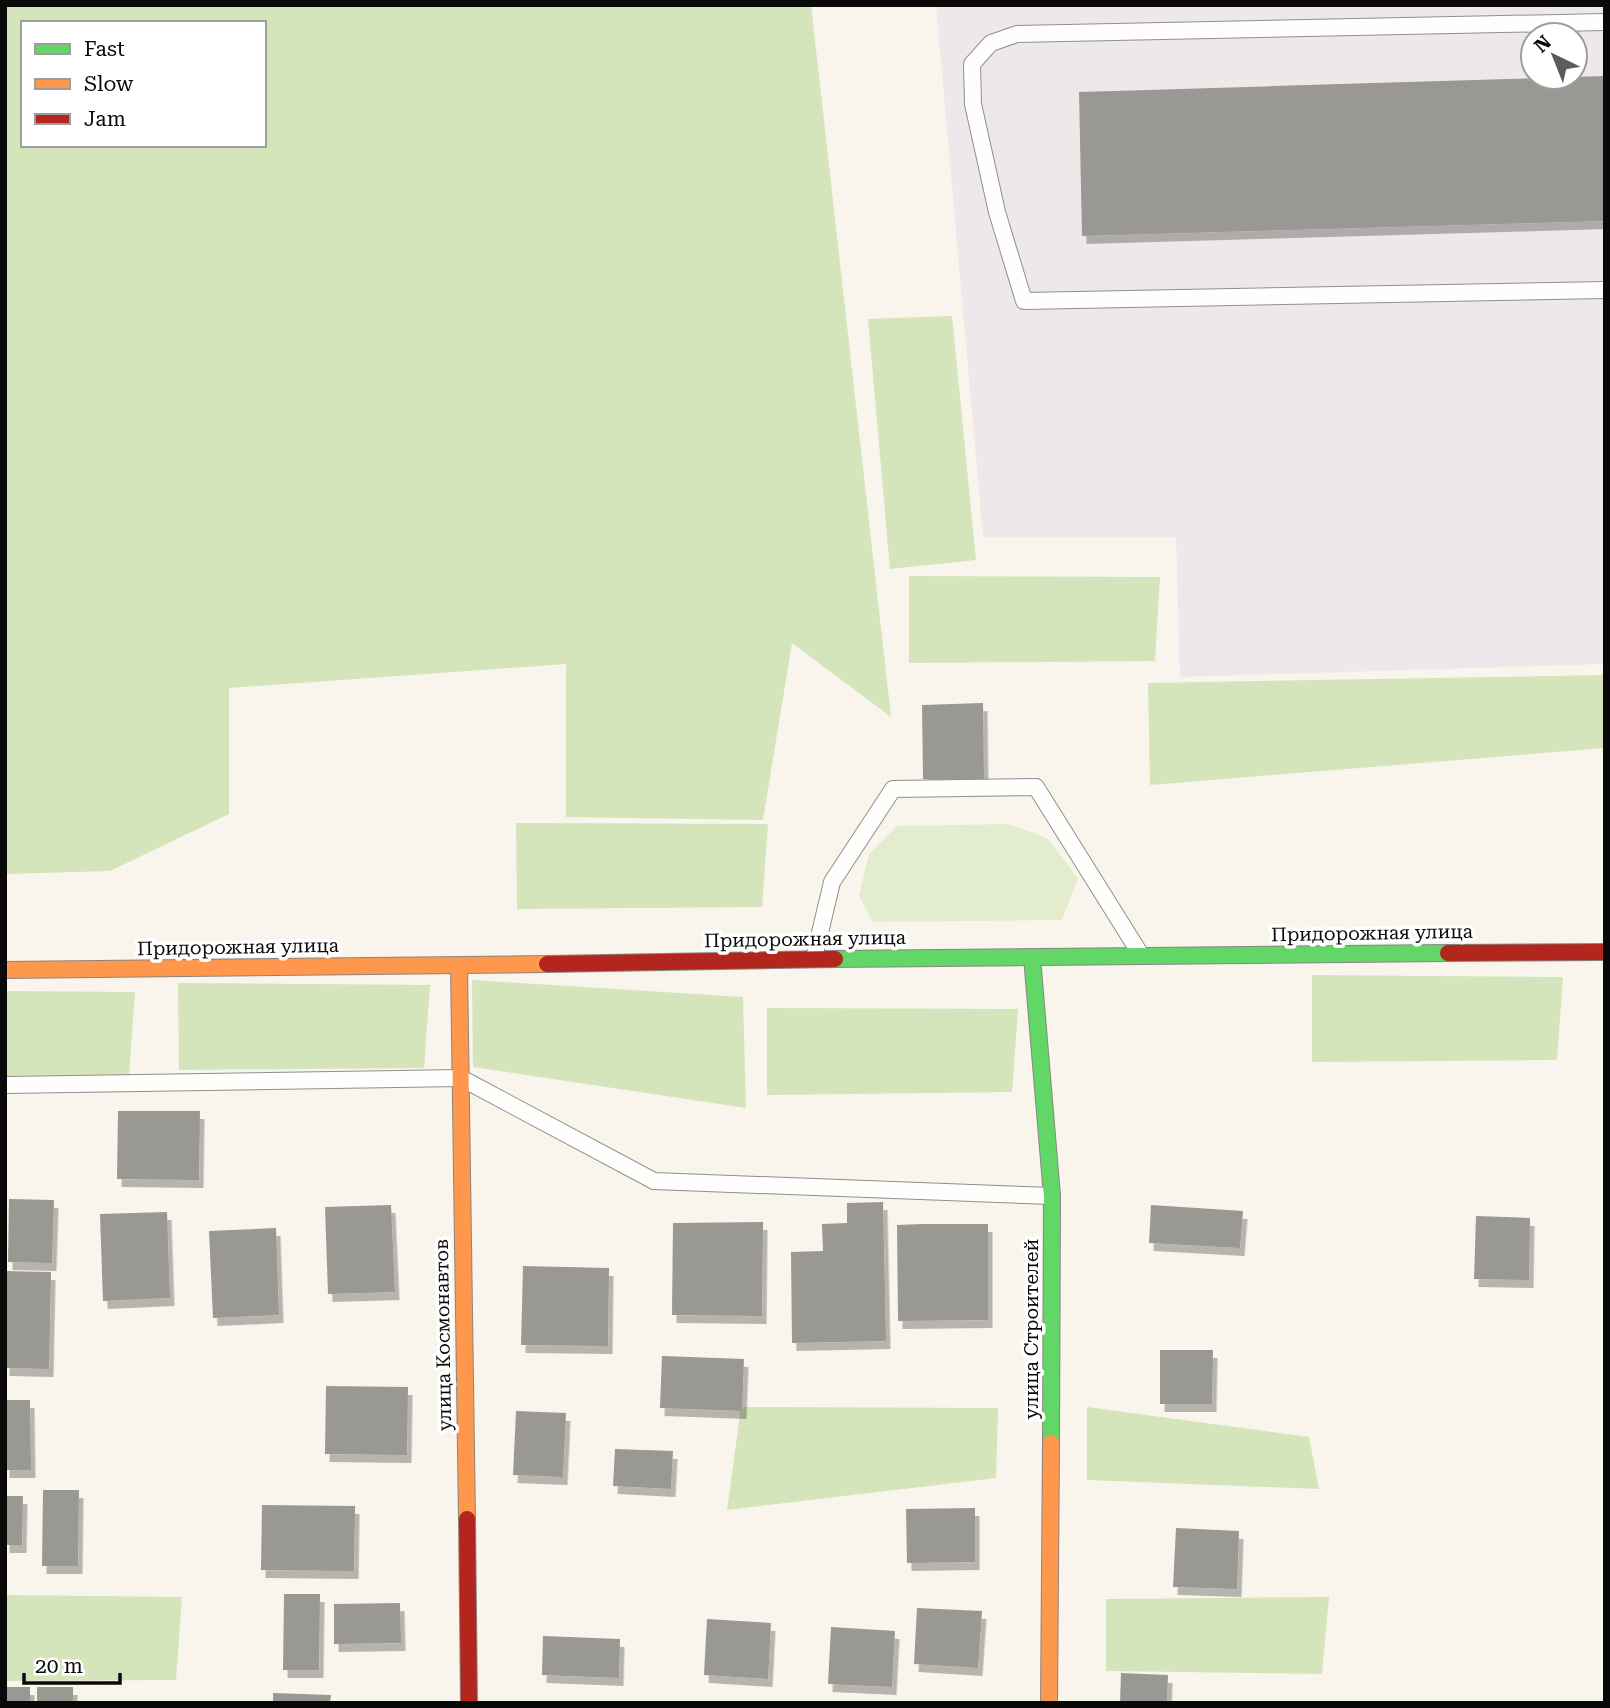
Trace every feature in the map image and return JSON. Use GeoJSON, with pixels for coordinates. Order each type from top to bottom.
{"type":"FeatureCollection","features":[{"type":"Feature","properties":{"kind":"main road","name":"Придорожная улица"},"geometry":{"type":"LineString","coordinates":[[5,970],[1605,952]]}},
{"type":"Feature","properties":{"kind":"main road","name":"улица Строителей"},"geometry":{"type":"LineString","coordinates":[[1032,957],[1052,1196],[1049,1703]]}},
{"type":"Feature","properties":{"kind":"main road","name":"улица Космонавтов"},"geometry":{"type":"LineString","coordinates":[[459,966],[469,1703]]}},
{"type":"Feature","properties":{"kind":"lane"},"geometry":{"type":"LineString","coordinates":[[1605,22],[1017,34],[991,43],[972,64],[973,104],[997,212],[1024,301],[1605,290]]}},
{"type":"Feature","properties":{"kind":"lane"},"geometry":{"type":"LineString","coordinates":[[813,959],[832,882],[893,789],[1036,787],[1143,957]]}},
{"type":"Feature","properties":{"kind":"lane"},"geometry":{"type":"LineString","coordinates":[[5,1085],[461,1078],[654,1181],[1052,1196]]}},
{"type":"Feature","properties":{"kind":"shaded area"},"geometry":{"type":"Polygon","coordinates":[[[936,5],[1605,5],[1605,664],[1180,677],[1176,537],[983,537],[936,5]]]}},
{"type":"Feature","properties":{"kind":"green space"},"geometry":{"type":"Polygon","coordinates":[[[5,5],[811,5],[891,717],[792,643],[763,820],[566,817],[566,664],[229,688],[229,814],[110,871],[5,874],[5,5]]]}},
{"type":"Feature","properties":{"kind":"green space"},"geometry":{"type":"Polygon","coordinates":[[[952,316],[976,560],[890,569],[868,319],[952,316]]]}},
{"type":"Feature","properties":{"kind":"green space"},"geometry":{"type":"Polygon","coordinates":[[[909,576],[1160,577],[1155,661],[909,663],[909,576]]]}},
{"type":"Feature","properties":{"kind":"green space"},"geometry":{"type":"Polygon","coordinates":[[[1605,675],[1605,748],[1150,785],[1148,683],[1605,675]]]}},
{"type":"Feature","properties":{"kind":"green space"},"geometry":{"type":"Polygon","coordinates":[[[516,823],[768,824],[762,907],[517,909],[516,823]]]}},
{"type":"Feature","properties":{"kind":"green space"},"geometry":{"type":"Polygon","coordinates":[[[1008,824],[1047,838],[1078,878],[1062,920],[873,922],[859,896],[869,854],[897,826],[1008,824]]]}},
{"type":"Feature","properties":{"kind":"green space"},"geometry":{"type":"Polygon","coordinates":[[[1312,975],[1563,977],[1557,1060],[1312,1062],[1312,975]]]}},
{"type":"Feature","properties":{"kind":"green space"},"geometry":{"type":"Polygon","coordinates":[[[472,980],[743,997],[746,1108],[473,1067],[472,980]]]}},
{"type":"Feature","properties":{"kind":"green space"},"geometry":{"type":"Polygon","coordinates":[[[178,983],[430,985],[424,1068],[179,1070],[178,983]]]}},
{"type":"Feature","properties":{"kind":"green space"},"geometry":{"type":"Polygon","coordinates":[[[5,991],[135,992],[129,1075],[5,1076],[5,991]]]}},
{"type":"Feature","properties":{"kind":"green space"},"geometry":{"type":"Polygon","coordinates":[[[767,1008],[1018,1009],[1012,1092],[767,1095],[767,1008]]]}},
{"type":"Feature","properties":{"kind":"green space"},"geometry":{"type":"Polygon","coordinates":[[[741,1407],[998,1408],[996,1478],[727,1510],[741,1407]]]}},
{"type":"Feature","properties":{"kind":"green space"},"geometry":{"type":"Polygon","coordinates":[[[1087,1407],[1309,1437],[1319,1489],[1087,1480],[1087,1407]]]}},
{"type":"Feature","properties":{"kind":"green space"},"geometry":{"type":"Polygon","coordinates":[[[5,1595],[182,1597],[176,1680],[5,1681],[5,1595]]]}},
{"type":"Feature","properties":{"kind":"green space"},"geometry":{"type":"Polygon","coordinates":[[[1329,1597],[1322,1674],[1106,1671],[1106,1599],[1329,1597]]]}},
{"type":"Feature","properties":{"kind":"building"},"geometry":{"type":"Polygon","coordinates":[[[1589,76],[1605,76],[1605,221],[1082,236],[1079,92],[1519,79],[1519,91],[1589,91],[1589,76]]]}},
{"type":"Feature","properties":{"kind":"building"},"geometry":{"type":"Polygon","coordinates":[[[983,703],[984,779],[923,779],[922,705],[983,703]]]}},
{"type":"Feature","properties":{"kind":"building"},"geometry":{"type":"Polygon","coordinates":[[[118,1111],[200,1111],[199,1180],[117,1179],[118,1111]]]}},
{"type":"Feature","properties":{"kind":"building"},"geometry":{"type":"Polygon","coordinates":[[[9,1199],[54,1200],[52,1263],[8,1262],[9,1199]]]}},
{"type":"Feature","properties":{"kind":"building"},"geometry":{"type":"Polygon","coordinates":[[[883,1202],[886,1341],[792,1343],[791,1252],[823,1251],[822,1224],[847,1223],[847,1203],[883,1202]]]}},
{"type":"Feature","properties":{"kind":"building"},"geometry":{"type":"Polygon","coordinates":[[[391,1205],[395,1292],[328,1294],[325,1207],[391,1205]]]}},
{"type":"Feature","properties":{"kind":"building"},"geometry":{"type":"Polygon","coordinates":[[[1151,1205],[1243,1211],[1240,1248],[1149,1243],[1151,1205]]]}},
{"type":"Feature","properties":{"kind":"building"},"geometry":{"type":"Polygon","coordinates":[[[167,1212],[170,1298],[103,1301],[100,1214],[167,1212]]]}},
{"type":"Feature","properties":{"kind":"building"},"geometry":{"type":"Polygon","coordinates":[[[1476,1216],[1530,1218],[1529,1280],[1474,1279],[1476,1216]]]}},
{"type":"Feature","properties":{"kind":"building"},"geometry":{"type":"Polygon","coordinates":[[[763,1222],[762,1316],[672,1315],[673,1223],[763,1222]]]}},
{"type":"Feature","properties":{"kind":"building"},"geometry":{"type":"Polygon","coordinates":[[[988,1224],[988,1320],[898,1321],[897,1225],[988,1224]]]}},
{"type":"Feature","properties":{"kind":"building"},"geometry":{"type":"Polygon","coordinates":[[[276,1228],[279,1315],[213,1318],[209,1231],[276,1228]]]}},
{"type":"Feature","properties":{"kind":"building"},"geometry":{"type":"Polygon","coordinates":[[[523,1266],[609,1268],[608,1346],[521,1345],[523,1266]]]}},
{"type":"Feature","properties":{"kind":"building"},"geometry":{"type":"Polygon","coordinates":[[[5,1271],[51,1272],[49,1369],[5,1368],[5,1271]]]}},
{"type":"Feature","properties":{"kind":"building"},"geometry":{"type":"Polygon","coordinates":[[[1160,1350],[1213,1350],[1212,1404],[1160,1404],[1160,1350]]]}},
{"type":"Feature","properties":{"kind":"building"},"geometry":{"type":"Polygon","coordinates":[[[662,1356],[744,1359],[742,1411],[660,1408],[662,1356]]]}},
{"type":"Feature","properties":{"kind":"building"},"geometry":{"type":"Polygon","coordinates":[[[326,1386],[408,1387],[407,1455],[325,1454],[326,1386]]]}},
{"type":"Feature","properties":{"kind":"building"},"geometry":{"type":"Polygon","coordinates":[[[5,1400],[30,1400],[31,1470],[5,1470],[5,1400]]]}},
{"type":"Feature","properties":{"kind":"building"},"geometry":{"type":"Polygon","coordinates":[[[516,1411],[566,1413],[563,1477],[513,1475],[516,1411]]]}},
{"type":"Feature","properties":{"kind":"building"},"geometry":{"type":"Polygon","coordinates":[[[615,1449],[673,1451],[671,1489],[613,1486],[615,1449]]]}},
{"type":"Feature","properties":{"kind":"building"},"geometry":{"type":"Polygon","coordinates":[[[43,1490],[79,1490],[78,1566],[42,1566],[43,1490]]]}},
{"type":"Feature","properties":{"kind":"building"},"geometry":{"type":"Polygon","coordinates":[[[5,1496],[23,1496],[22,1545],[5,1545],[5,1496]]]}},
{"type":"Feature","properties":{"kind":"building"},"geometry":{"type":"Polygon","coordinates":[[[262,1505],[355,1506],[354,1571],[261,1570],[262,1505]]]}},
{"type":"Feature","properties":{"kind":"building"},"geometry":{"type":"Polygon","coordinates":[[[975,1508],[975,1562],[907,1563],[906,1509],[975,1508]]]}},
{"type":"Feature","properties":{"kind":"building"},"geometry":{"type":"Polygon","coordinates":[[[1176,1528],[1239,1531],[1237,1589],[1173,1587],[1176,1528]]]}},
{"type":"Feature","properties":{"kind":"building"},"geometry":{"type":"Polygon","coordinates":[[[284,1594],[320,1594],[319,1670],[283,1670],[284,1594]]]}},
{"type":"Feature","properties":{"kind":"building"},"geometry":{"type":"Polygon","coordinates":[[[400,1603],[401,1643],[334,1644],[334,1604],[400,1603]]]}},
{"type":"Feature","properties":{"kind":"building"},"geometry":{"type":"Polygon","coordinates":[[[917,1608],[982,1611],[978,1668],[914,1664],[917,1608]]]}},
{"type":"Feature","properties":{"kind":"building"},"geometry":{"type":"Polygon","coordinates":[[[707,1619],[771,1623],[768,1679],[704,1675],[707,1619]]]}},
{"type":"Feature","properties":{"kind":"building"},"geometry":{"type":"Polygon","coordinates":[[[831,1627],[895,1631],[892,1687],[828,1684],[831,1627]]]}},
{"type":"Feature","properties":{"kind":"building"},"geometry":{"type":"Polygon","coordinates":[[[543,1636],[620,1639],[619,1678],[542,1675],[543,1636]]]}},
{"type":"Feature","properties":{"kind":"building"},"geometry":{"type":"Polygon","coordinates":[[[1121,1673],[1168,1675],[1167,1703],[1120,1703],[1121,1673]]]}},
{"type":"Feature","properties":{"kind":"building"},"geometry":{"type":"Polygon","coordinates":[[[5,1687],[30,1687],[30,1703],[5,1703],[5,1687]]]}},
{"type":"Feature","properties":{"kind":"building"},"geometry":{"type":"Polygon","coordinates":[[[37,1687],[73,1687],[73,1703],[37,1703],[37,1687]]]}},
{"type":"Feature","properties":{"kind":"building"},"geometry":{"type":"Polygon","coordinates":[[[273,1693],[331,1695],[330,1703],[273,1703],[273,1693]]]}},
{"type":"Feature","properties":{"kind":"traffic: fast"},"geometry":{"type":"LineString","coordinates":[[835,959],[1448,953]]}},
{"type":"Feature","properties":{"kind":"traffic: fast"},"geometry":{"type":"LineString","coordinates":[[1032,957],[1052,1196],[1051,1443]]}},
{"type":"Feature","properties":{"kind":"traffic: slow"},"geometry":{"type":"LineString","coordinates":[[5,970],[547,964]]}},
{"type":"Feature","properties":{"kind":"traffic: slow"},"geometry":{"type":"LineString","coordinates":[[459,966],[467,1519]]}},
{"type":"Feature","properties":{"kind":"traffic: slow"},"geometry":{"type":"LineString","coordinates":[[1049,1703],[1051,1443]]}},
{"type":"Feature","properties":{"kind":"traffic: jam"},"geometry":{"type":"LineString","coordinates":[[1448,953],[1605,952]]}},
{"type":"Feature","properties":{"kind":"traffic: jam"},"geometry":{"type":"LineString","coordinates":[[547,964],[835,959]]}},
{"type":"Feature","properties":{"kind":"traffic: jam"},"geometry":{"type":"LineString","coordinates":[[467,1519],[469,1703]]}}]}
